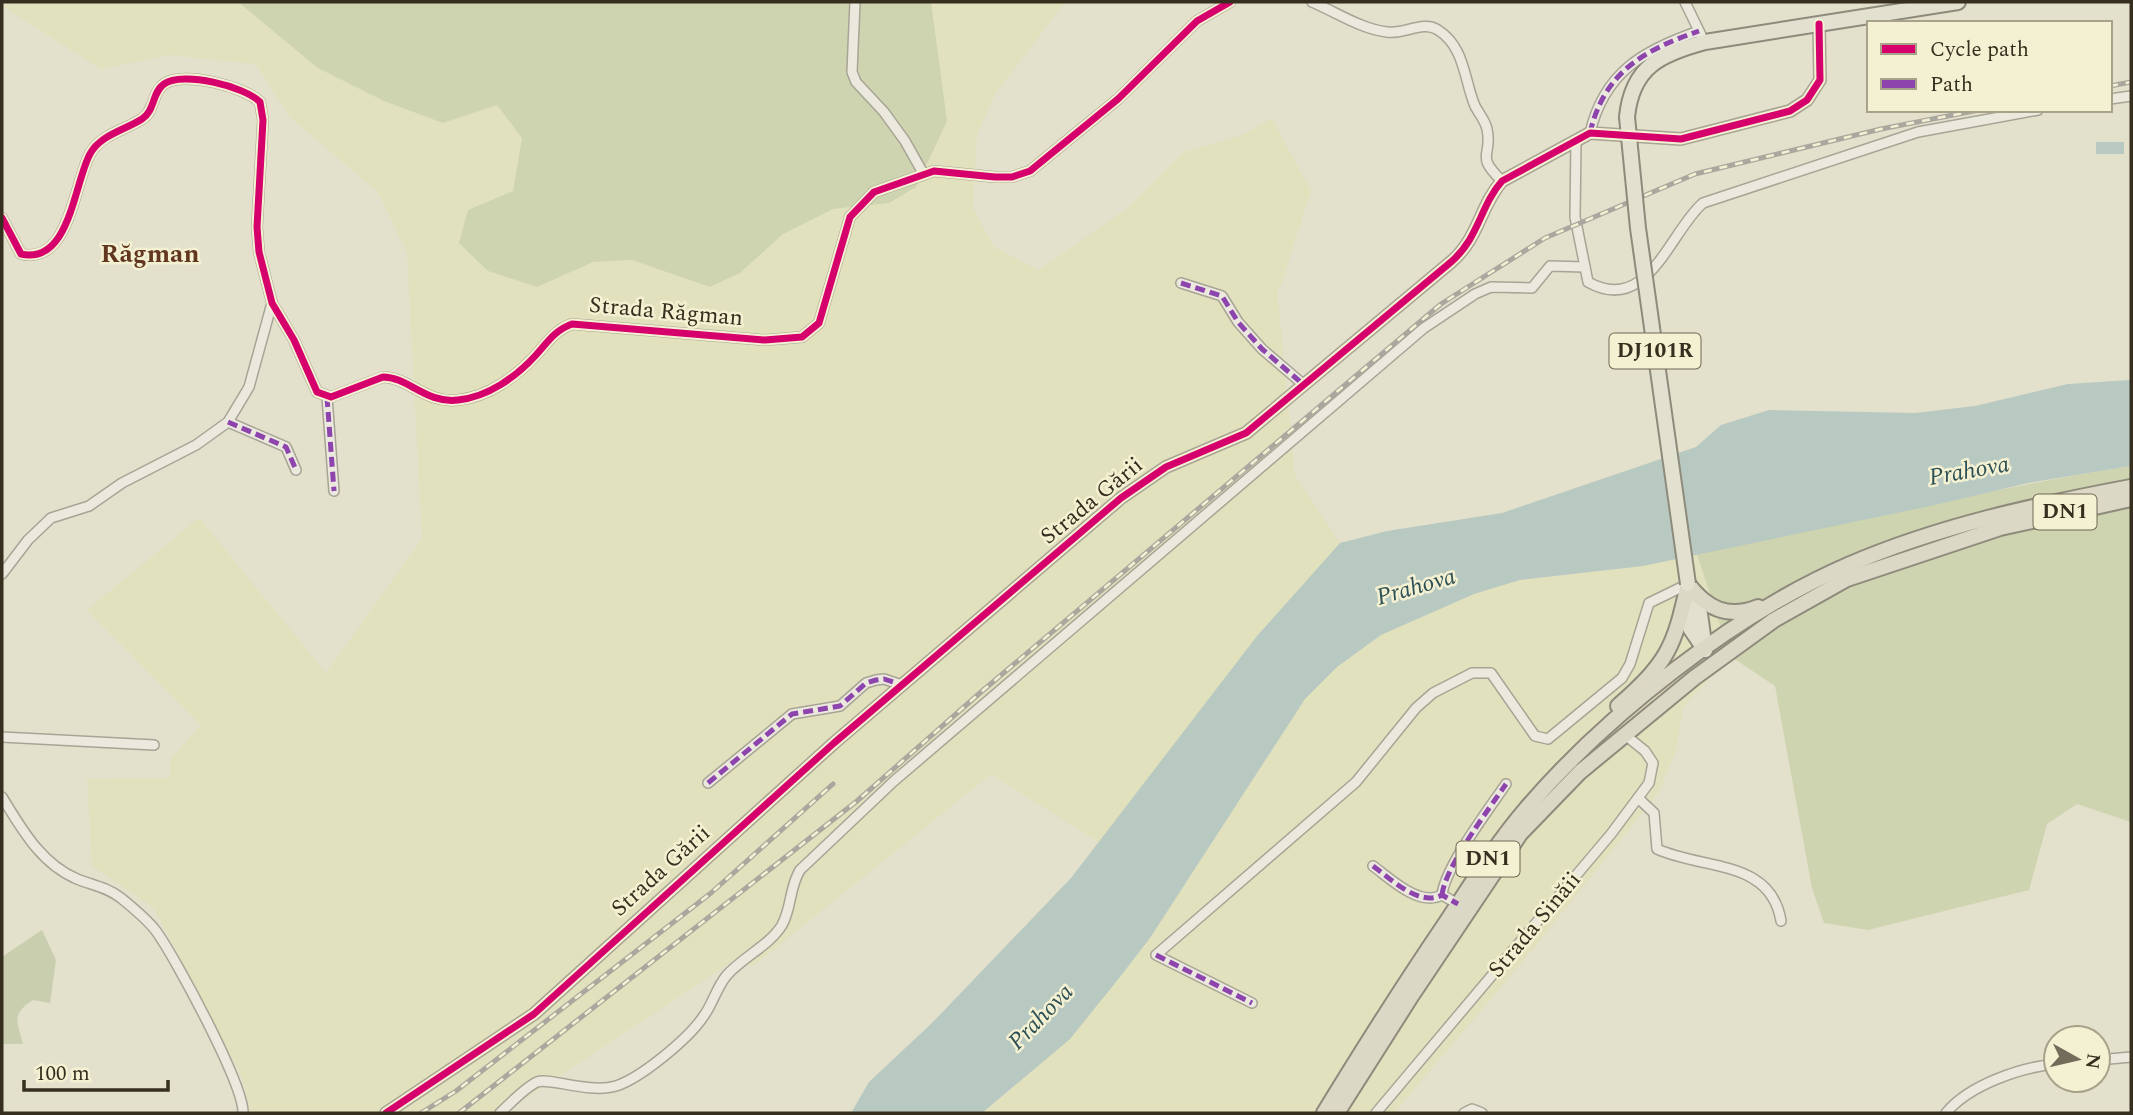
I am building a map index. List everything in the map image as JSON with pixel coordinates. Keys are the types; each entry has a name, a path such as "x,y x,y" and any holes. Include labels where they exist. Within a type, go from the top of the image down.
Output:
{"highway":[{"name":"DN1","path":"1324,1113 1458,904 1511,827 1554,779 1626,710 1704,650 1795,591 1868,557 1957,526 2131,487"},
{"name":"DN1","path":"1337,1113 1432,964 1520,834 1559,791 1624,734 1713,663 1801,604 1847,579 1888,563 2000,528 2131,499"},
{"path":"1688,584 1702,602 1731,614 1752,610 1795,591"},
{"path":"1554,779 1580,742 1660,664 1678,630 1688,584"},
{"path":"1704,650 1713,663"}],"main road":[{"name":"DJ101R","path":"1704,650 1690,628 1688,584 1638,228 1627,117 1631,93 1645,70 1702,36 1819,24 1958,2"}],"street":[{"path":"855,2 852,72 856,82 905,141 923,173"},
{"name":"Strada Răgman","path":"327,397 383,377 391,377 437,399 456,400 477,396 517,372 555,333 572,324 765,340 802,337 819,323 850,217 861,202 874,192 923,173 960,172 1012,177 1030,171 1118,99 1197,21 1230,2"},
{"path":"1312,2 1388,33 1427,26 1444,35 1455,49 1468,76 1475,106 1488,131 1485,158 1487,166 1502,181 1590,133 1681,139 1790,111 1807,100 1819,80 1819,24"},
{"path":"1590,133 1601,98 1627,67 1660,45 1702,36 1685,2"},
{"path":"2,218 21,254 40,253 60,237 91,153 113,134 146,116 162,85 170,81 193,80 236,87 253,95 262,110 257,228 259,253 272,303 295,340 311,383 317,392 327,397 334,492"},
{"path":"2112,99 2131,96"},
{"path":"1576,140 1575,216 1588,282 1598,288 1621,288 1633,285 1649,275 1686,221 1703,203 1918,132 2027,112"},
{"name":"Strada Gării","path":"386,1113 534,1014 635,920 902,685 1121,498 1166,467 1247,433 1461,253 1477,232 1495,189 1502,181"},
{"path":"500,1113 534,1083 542,1081 588,1090 604,1088 632,1078 649,1066 695,1027 728,975 779,929 788,907 792,883 800,870 894,781 1413,337 1475,294 1503,286 1532,288 1550,266 1555,264 1585,267"},
{"path":"1181,283 1222,296 1238,322 1262,349 1304,385"},
{"path":"2,574 28,540 51,518 89,506 134,476 196,445 228,422 249,387 272,303"},
{"path":"228,422 286,447 296,470"},
{"path":"1252,1003 1156,955 1356,782 1416,708 1433,693 1472,673 1491,673 1535,736 1548,739 1622,678 1630,664 1649,603 1688,584"},
{"path":"708,783 792,715 840,706 866,683 876,680 884,678 902,685"},
{"name":"Strada Sinăii","path":"1376,1113 1638,799 1652,777 1653,763 1645,751 1624,734"},
{"path":"2,737 155,745"},
{"path":"1443,895 1446,882 1476,828 1506,784"},
{"path":"2,797 33,845 53,864 75,878 107,889 155,928 221,1052 240,1093 243,1113"},
{"path":"1638,799 1654,813 1657,849 1759,880 1779,908 1781,922"},
{"path":"1373,866 1416,895 1428,898 1443,895 1458,904"},
{"path":"2112,1059 2131,1057"},
{"path":"1946,1113 1955,1104 2015,1070 2042,1066"},
{"path":"1464,1113 1472,1109 1482,1113"}],"green space":[{"path":"2,2 238,2 318,68 443,123 497,105 522,138 513,191 468,210 537,287 593,262 632,260 710,287 740,273 783,234 833,209 889,203 947,121 931,2 1065,2 995,94 977,134 973,208 994,247 1039,270 1128,208 1184,152 1240,136 1272,119 1311,191 1281,285 1277,288 1295,475 1340,543 1257,636 1100,843 991,774 752,967 740,956 504,1113 247,1113 248,1100 241,1075 154,908 92,866 87,779 170,778 170,760 201,725 87,610 199,518 326,673 422,539 407,253 378,192 290,117 256,64 169,55 101,69 2,6"},
{"path":"238,2 931,2 947,121 916,187 889,203 833,209 783,234 740,273 710,287 632,260 593,262 537,287 488,271 459,243 468,210 513,191 522,138 497,105 443,123 384,101 318,68"},
{"path":"2131,466 2131,822 2077,804 2047,824 2029,890 1868,930 1824,923 1812,888 1775,686 1730,656 1697,554 1968,496"},
{"path":"1697,554 1730,656 1683,708 1676,751 1659,792 1520,965 1394,1113 982,1113 1006,1094 1120,977 1150,938 1305,699 1337,667 1381,635 1474,594 1520,580 1643,566"},
{"path":"42,930 56,960 50,1003 33,1000 26,1005 18,1019 23,1044 2,1044 2,957"}],"water":[{"path":"2096,142 2124,142 2124,154 2096,154"},
{"name":"Prahova","path":"2131,380 2131,466 2028,483 1643,566 1520,580 1474,594 1381,635 1337,667 1305,699 1150,938 1070,1039 982,1113 851,1113 869,1082 933,1022 1071,878 1257,636 1340,543 1387,531 1502,513 1696,447 1721,425 1769,410 1915,413 1975,406 2068,384"}],"railway":[{"path":"2112,86 2131,82"},
{"path":"459,1113 857,801 981,692 1441,304 1545,238 1695,174 1881,129 1969,112"},
{"path":"421,1113 456,1091 711,893 833,784"}],"marked path":[{"path":"1590,133 1605,94 1629,66 1661,46 1699,31"},
{"path":"1181,283 1222,296 1238,322 1262,349 1304,385"},
{"path":"327,397 334,491"},
{"path":"228,422 286,447 296,470"},
{"path":"708,783 792,714 840,706 866,683 876,680 884,679 902,685"},
{"path":"1442,895 1459,854 1506,784"},
{"path":"1373,866 1415,895 1433,898 1442,895 1458,904"},
{"path":"1156,955 1252,1003"}],"cycle path":[{"path":"2,218 21,254 37,254 50,247 60,235 68,219 84,167 94,147 106,137 146,116 160,87 173,80 185,79 213,82 241,91 260,102 263,120 257,227 259,252 272,303 294,340 317,392 331,397 383,377 401,381 436,398 458,400 480,395 510,378 556,333 572,324 765,340 802,337 819,323 850,217 874,192 934,171 995,177 1012,177 1030,171 1118,99 1197,21 1230,2"},
{"path":"386,1113 534,1014 834,743 1121,498 1166,467 1246,433 1451,262 1468,243 1502,181 1590,133 1681,139 1790,111 1807,100 1820,80 1819,24"}],"district":[{"name":"Răgman","path":"150,254"}]}
